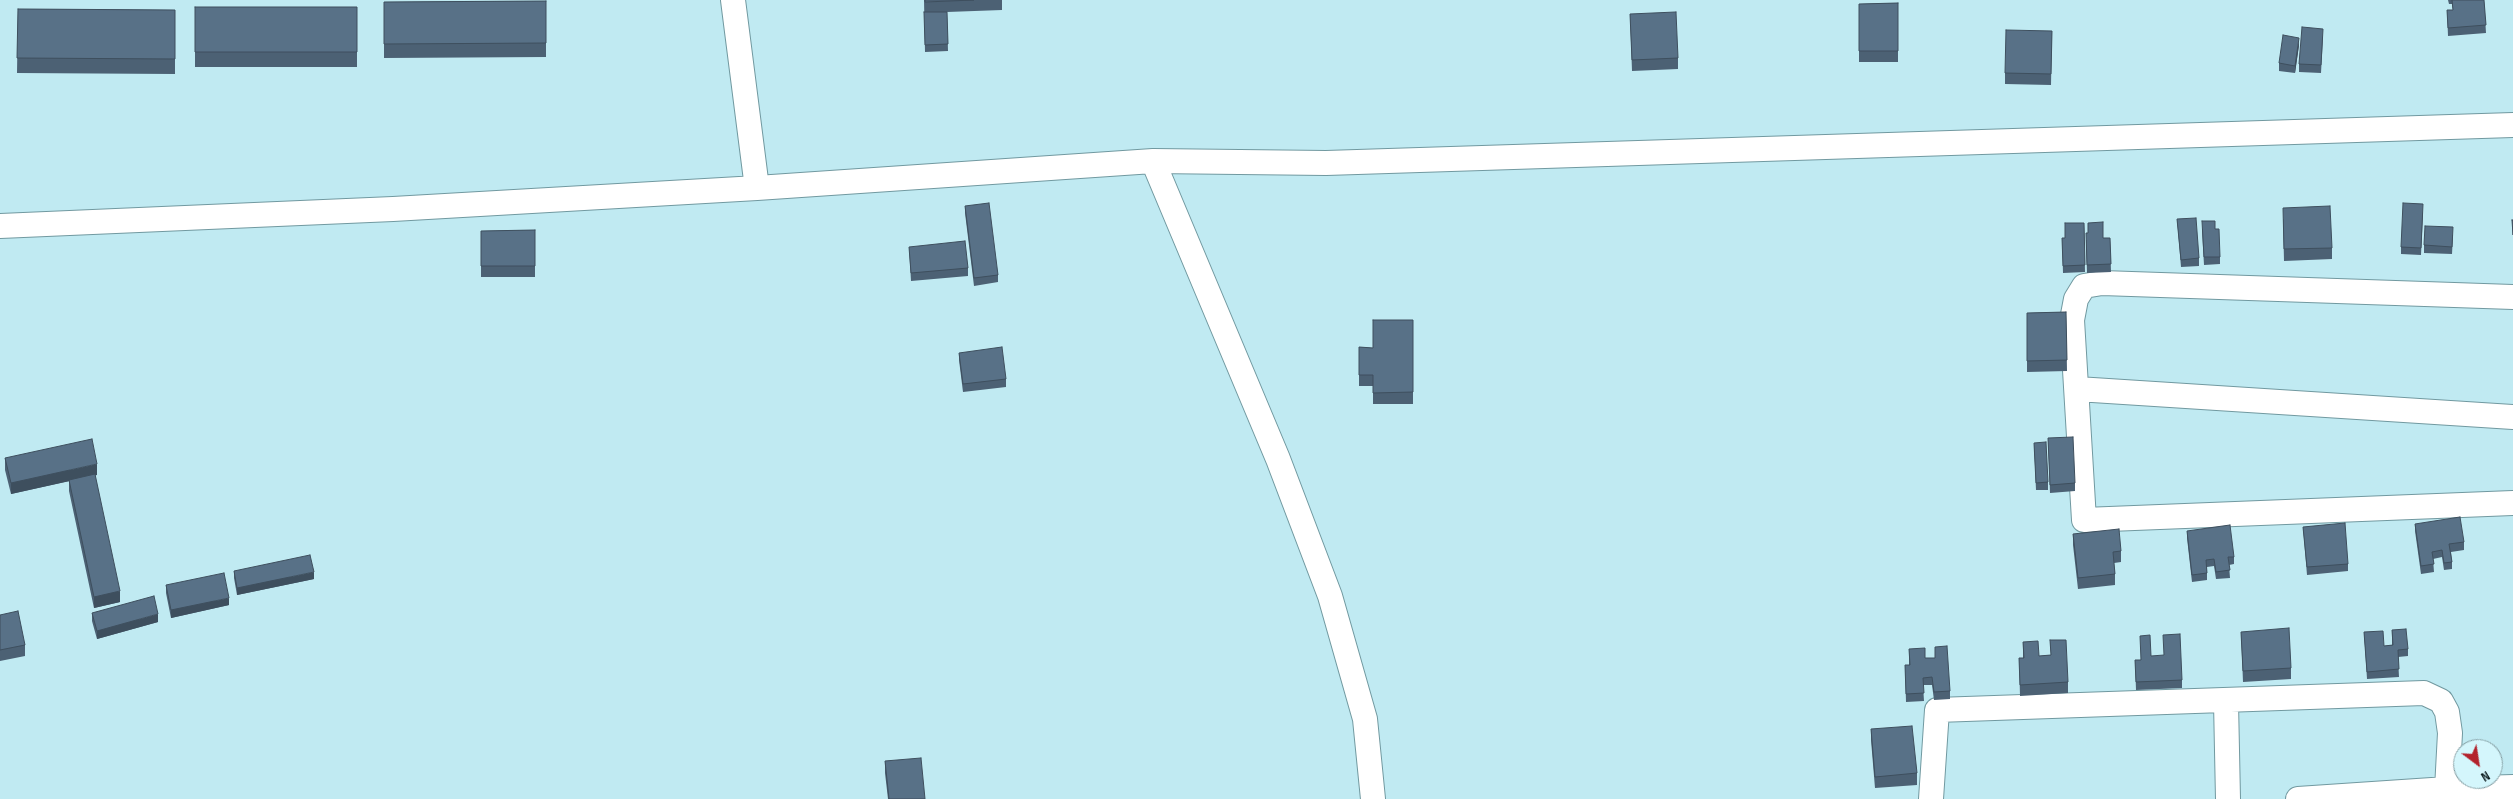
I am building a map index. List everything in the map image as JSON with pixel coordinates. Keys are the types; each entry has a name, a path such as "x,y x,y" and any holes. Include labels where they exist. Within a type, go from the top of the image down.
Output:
{"street":[{"path":"733,0 757,188"},
{"path":"0,226 403,208 757,188 1153,161 1336,163 2513,125"},
{"path":"1153,161 1278,459 1330,596 1365,718 1373,799"},
{"path":"2513,296 2102,283 2084,286 2076,298 2072,320 2084,520 2513,503"},
{"path":"2077,389 2513,417"},
{"path":"1931,799 1937,710 2226,702 2424,693 2441,701 2448,712 2450,733 2447,789"},
{"path":"2226,702 2228,799"},
{"path":"2298,799 2447,789 2513,787"}],"building":[{"path":"925,0 974,0 925,2"},
{"path":"2452,0 2484,0 2486,25 2448,28 2447,10 2453,10"},
{"path":"546,1 546,43 384,44 384,2"},
{"path":"1898,3 1898,51 1859,51 1859,4"},
{"path":"195,7 357,7 357,52 195,52"},
{"path":"18,9 175,10 175,59 17,58"},
{"path":"924,12 947,12 948,44 925,45"},
{"path":"1676,12 1678,58 1632,60 1630,14"},
{"path":"2302,27 2323,29 2321,65 2299,64"},
{"path":"2006,30 2052,31 2051,74 2005,73"},
{"path":"2283,35 2299,38 2295,66 2279,63"},
{"path":"989,203 998,275 974,278 965,206"},
{"path":"2403,203 2423,204 2421,248 2401,247"},
{"path":"2330,206 2332,248 2284,249 2283,208"},
{"path":"2196,218 2199,258 2181,260 2177,219"},
{"path":"2202,221 2215,221 2215,229 2219,229 2220,257 2204,257"},
{"path":"2103,222 2103,238 2110,238 2111,264 2087,265 2086,233 2088,233 2088,223"},
{"path":"2065,223 2084,223 2085,265 2063,266 2062,238 2065,238"},
{"path":"2425,226 2453,227 2452,247 2424,245"},
{"path":"535,230 535,266 481,266 481,231"},
{"path":"965,241 968,268 911,273 909,247"},
{"path":"2066,312 2067,360 2027,361 2027,313"},
{"path":"1373,320 1413,320 1413,392 1373,393 1373,375 1359,375 1359,347 1373,348"},
{"path":"1002,347 1006,379 963,384 959,353"},
{"path":"2073,437 2075,483 2050,485 2048,438"},
{"path":"92,439 97,464 11,483 5,458"},
{"path":"2046,442 2048,482 2036,483 2034,443"},
{"path":"95,474 120,591 94,597 69,480"},
{"path":"2460,517 2464,542 2449,544 2452,562 2444,563 2442,550 2432,552 2434,564 2421,566 2415,524"},
{"path":"2345,523 2348,564 2307,567 2303,527"},
{"path":"2230,525 2234,557 2228,557 2230,570 2216,572 2214,559 2206,560 2207,573 2192,575 2187,531"},
{"path":"2119,529 2121,551 2113,552 2115,574 2078,578 2073,534"},
{"path":"310,555 314,572 237,588 234,571"},
{"path":"224,573 229,598 171,610 166,585"},
{"path":"154,596 158,614 97,631 92,613"},
{"path":"18,611 25,645 0,650 0,615"},
{"path":"2289,628 2291,668 2243,671 2241,632"},
{"path":"2406,629 2408,649 2398,650 2399,669 2367,672 2364,632 2383,631 2384,646 2393,645 2392,630"},
{"path":"2180,634 2182,680 2136,682 2135,660 2141,660 2140,636 2150,635 2151,656 2164,655 2163,635"},
{"path":"2050,640 2066,640 2068,682 2020,685 2019,658 2024,658 2023,642 2038,641 2039,656 2051,655"},
{"path":"1947,646 1950,691 1934,692 1932,677 1923,678 1924,693 1906,694 1905,665 1910,665 1909,649 1925,648 1925,658 1935,658 1935,647"},
{"path":"1912,726 1917,773 1875,777 1871,729"},
{"path":"921,758 925,799 889,799 885,761"}]}
